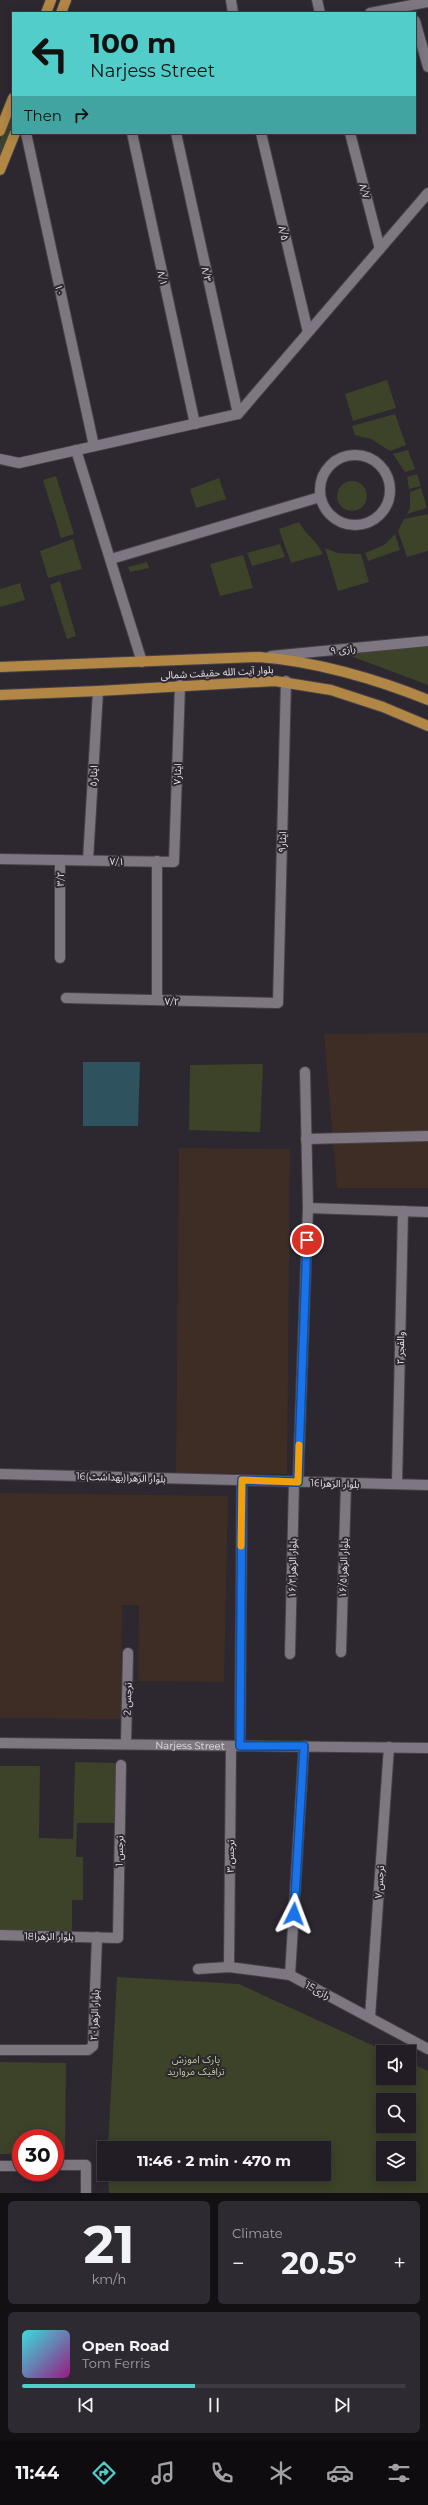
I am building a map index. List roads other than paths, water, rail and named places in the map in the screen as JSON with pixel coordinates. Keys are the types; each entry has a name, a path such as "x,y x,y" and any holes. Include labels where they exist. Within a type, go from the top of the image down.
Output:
{"main road":[{"path":"46,12 51,0"},
{"path":"61,12 66,0"},
{"path":"0,131 12,101"},
{"path":"0,170 14,134"},
{"name":"بلوار آیت الله حقیقت شمالی","path":"0,667 259,657 291,660 398,688 428,700"},
{"name":"بلوار آیت الله حقیقت شمالی","path":"0,694 98,691 180,685 286,681 331,690 383,707 428,726"}],"street":[{"path":"231,0 233,12"},
{"path":"317,0 320,12"},
{"path":"376,12 428,2"},
{"path":"416,25 428,67"},
{"name":"۱۰","path":"26,134 94,446"},
{"name":"۸/۱","path":"132,134 195,424"},
{"name":"۸/۳","path":"176,134 238,414"},
{"name":"۸/۵","path":"261,134 308,332"},
{"name":"۸/۷","path":"350,134 380,249"},
{"path":"0,459 19,463 238,414 428,192"},
{"path":"76,450 112,559 142,662"},
{"path":"347,455 361,455 374,460 384,470 389,482 389,496 384,509 375,519 362,525 348,525 335,520 326,510 320,497 320,484 325,471 334,461 347,455"},
{"path":"112,559 320,497"},
{"name":"رازی ۹","path":"259,657 428,641"},
{"name":"ایثار۹","path":"278,1003 286,681"},
{"name":"ایثار۷","path":"174,862 180,685"},
{"name":"ایثار۵","path":"88,860 98,691"},
{"name":"۳/۲","path":"0,859 60,860 60,958"},
{"name":"۷/۱","path":"60,860 174,862"},
{"path":"157,862 157,1000"},
{"name":"۷/۲","path":"66,998 278,1003"},
{"name":"بلوار الزهرا۱۶/۳","path":"290,1654 308,1208 305,1072"},
{"path":"306,1139 428,1136"},
{"path":"308,1208 428,1212"},
{"name":"والفجر ۲","path":"397,1484 403,1211"},
{"name":"16بلوار الزهرا(بهداشت)","path":"0,1474 242,1480"},
{"name":"16بلوار الزهرا","path":"242,1480 346,1484 428,1485"},
{"name":"نرجس ۳","path":"229,1967 235,1746 241,1616 242,1480"},
{"name":"بلوار الزهرا۱۶/۵","path":"341,1652 346,1484"},
{"name":"2 نرجس","path":"126,1744 128,1653"},
{"name":"Narjess Street","path":"0,1743 428,1748"},
{"path":"290,1976 304,1746"},
{"name":"نرجس ۷","path":"370,2017 389,1747"},
{"name":"1 نرجس","path":"118,1938 121,1765"},
{"name":"18بلوار الزهرا","path":"0,1935 118,1938"},
{"name":"بلوار الزهرا۲۰","path":"0,2050 88,2050 93,2046 97,1937"},
{"name":"15رازی","path":"198,1969 229,1967 290,1976 428,2049"},
{"path":"64,2165 86,2165 86,2193"},
{"path":"0,2166 12,2166"}],"water":[{"path":"83,1062 140,1062 138,1126 83,1126"}],"park label":[{"name":"پارک اموزش ترافیک مروارید","path":"196,2064"}]}
